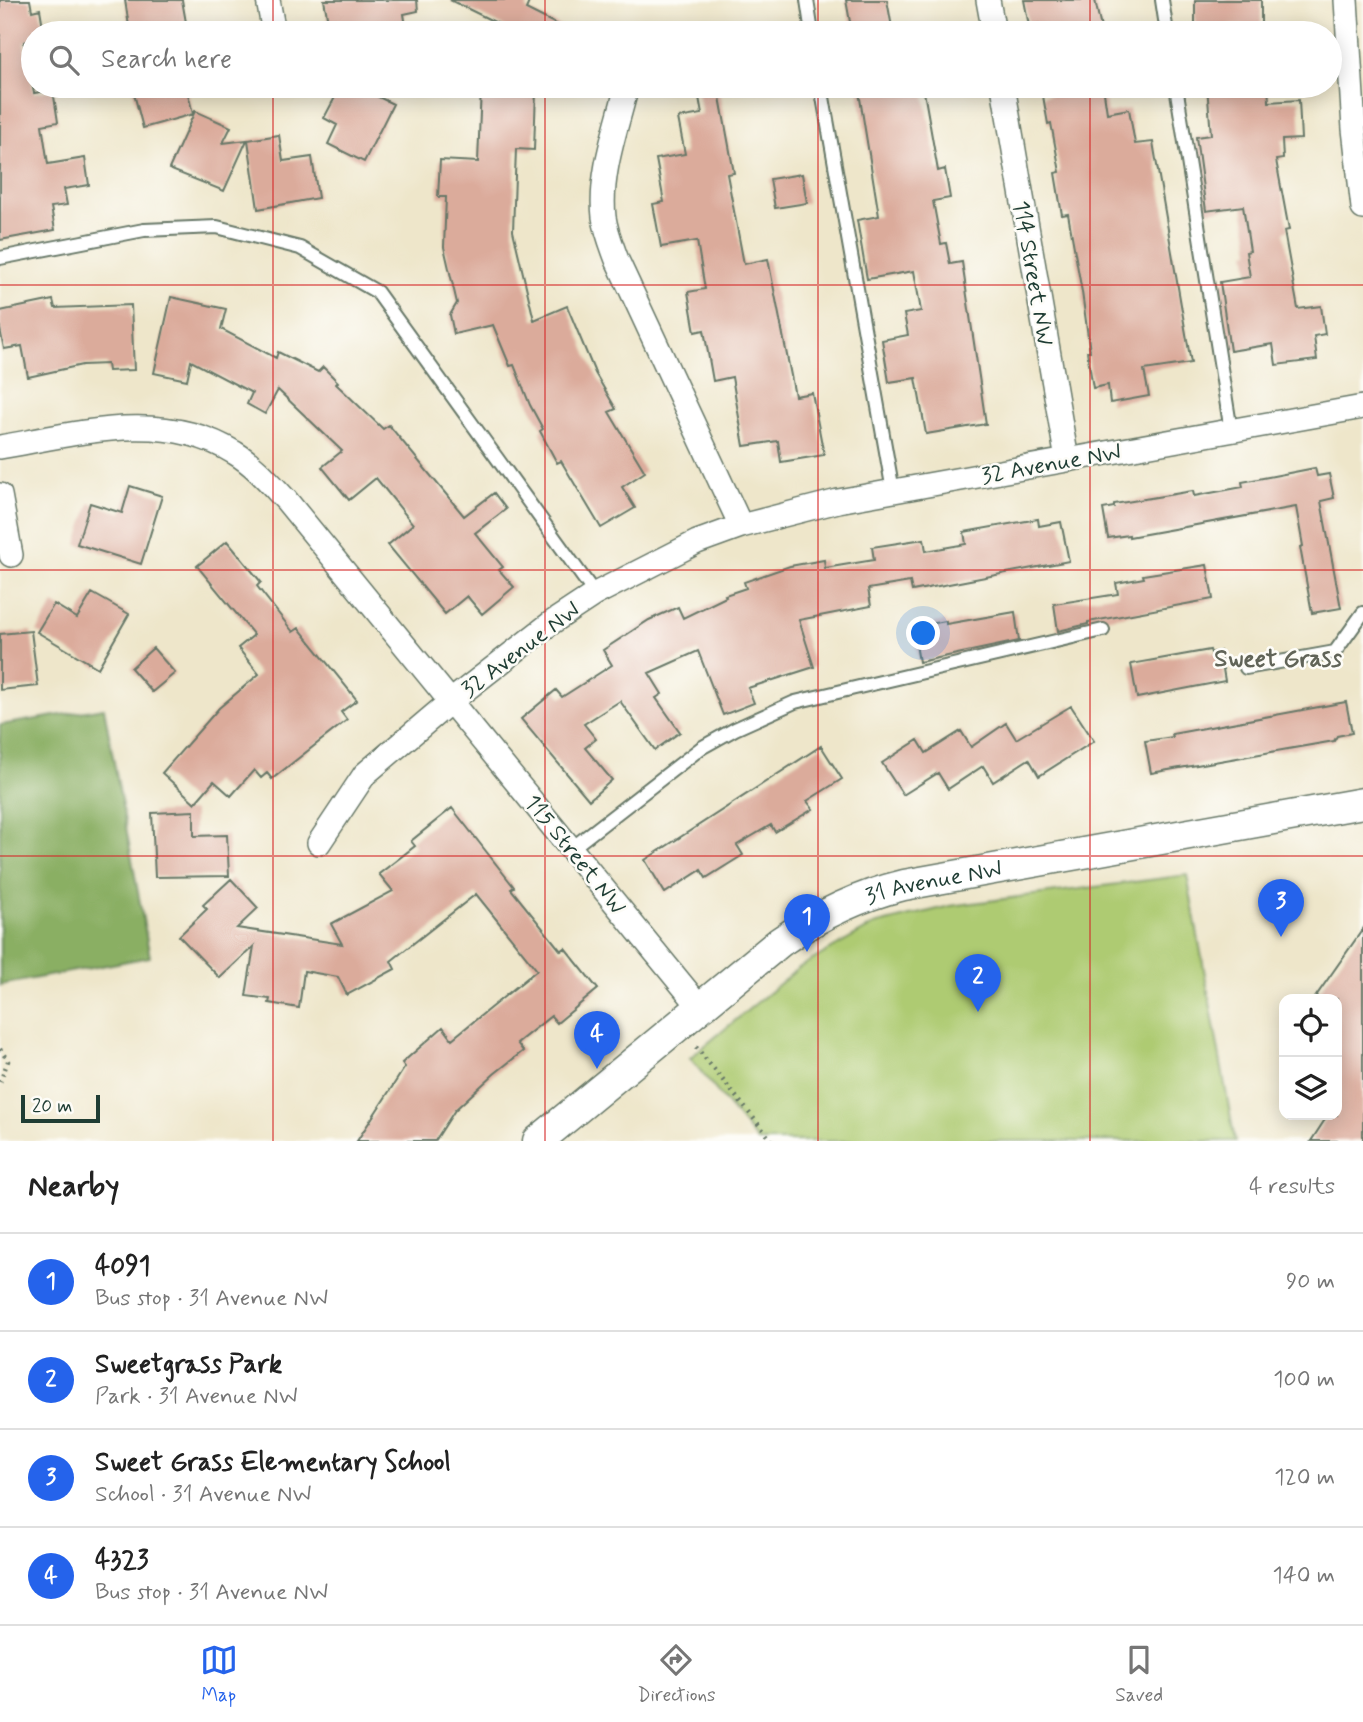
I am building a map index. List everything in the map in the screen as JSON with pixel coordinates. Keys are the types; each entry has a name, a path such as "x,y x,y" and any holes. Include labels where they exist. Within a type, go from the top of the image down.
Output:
{"street":[{"path":"268,0 272,21"},
{"path":"988,0 991,21"},
{"path":"1346,0 1353,116 1363,208"},
{"path":"624,98 607,170 604,217 617,260 741,526"},
{"name":"114 Street NW","path":"1005,98 1067,460"},
{"name":"32 Avenue NW","path":"451,701 551,623 594,594 662,558 741,526 824,504 1363,407"},
{"name":"115 Street NW","path":"0,447 110,429 164,429 190,434 223,446 250,463 286,500 700,1007"},
{"path":"0,495 11,555"},
{"path":"320,843 366,774 451,701"},
{"name":"31 Avenue NW","path":"538,1141 803,926 842,905 904,885 1363,803"}],"lane":[{"path":"807,0 810,21"},
{"path":"1163,0 1166,21"},
{"path":"823,98 893,491"},
{"path":"1177,98 1231,431"},
{"path":"0,258 144,230 217,227 300,248 377,292 594,594"},
{"path":"1246,668 1335,652 1363,613"},
{"path":"572,848 701,748 735,729 795,702 1103,630"}],"path":[{"path":"693,1043 772,1141"},
{"path":"0,1049 8,1060 0,1082"}],"green space":[{"path":"104,708 150,957 0,985 0,725"},
{"path":"1187,875 1235,1141 757,1141 690,1058 800,967 874,925 950,906"}],"building":[{"path":"0,0 30,0 32,11 40,9 42,21 21,21 21,98 54,98 58,122 42,125 48,164 85,158 89,185 64,189 67,205 51,207 55,230 0,240"},
{"path":"125,0 182,0 186,21 128,21"},
{"path":"324,0 417,0 418,11 404,14 405,21 328,21"},
{"path":"450,0 530,0 526,9 550,21 493,21"},
{"path":"846,0 887,0 891,21 850,21"},
{"path":"1024,0 1095,0 1099,21 1028,21"},
{"path":"1195,0 1261,0 1261,21 1195,21"},
{"path":"135,98 189,98 193,114 143,128"},
{"path":"335,98 381,98 393,104 364,162 328,144 337,125 324,118"},
{"path":"481,98 536,98 534,150 516,149 513,231 534,320 567,306 595,373 616,409 609,412 645,472 622,487 635,508 601,528 561,461 557,463 540,431 543,429 514,365 510,366 493,325 454,334 450,315 457,303 444,247 446,197 438,197 440,160 478,162"},
{"path":"699,98 720,98 734,173 727,174 744,264 768,259 795,396 812,393 824,455 781,462 778,441 744,446 732,377 713,381 704,330 695,332 688,292 705,289 697,241 661,247 653,204 664,202 656,159 685,154 678,118 702,114"},
{"path":"860,98 925,98 938,171 945,169 950,198 933,201 941,244 946,243 950,264 962,262 986,424 926,434 916,378 889,382 882,340 908,335 904,314 921,311 914,271 867,279 857,220 879,216"},
{"path":"1043,98 1105,98 1107,113 1129,109 1135,144 1153,142 1191,363 1144,370 1149,396 1110,403 1108,385 1093,388 1082,292 1068,214 1062,215 1055,173 1060,172 1051,123 1048,124"},
{"path":"1208,98 1269,98 1269,102 1299,100 1301,139 1282,140 1283,159 1276,160 1289,230 1284,231 1298,309 1321,306 1325,334 1314,336 1317,360 1276,365 1273,344 1230,351 1220,282 1250,277 1246,252 1250,251 1243,206 1206,211 1196,137 1211,135"},
{"path":"195,111 231,127 223,143 247,140 224,191 169,169"},
{"path":"279,135 283,161 312,157 318,198 258,209 248,140"},
{"path":"802,174 807,203 775,208 770,179"},
{"path":"171,297 226,309 221,329 276,358 278,352 318,372 323,367 338,382 336,384 383,429 389,425 464,516 494,493 506,509 475,533 503,567 499,570 514,587 482,614 467,596 445,614 388,545 413,524 376,478 349,500 322,467 342,451 278,390 265,414 247,404 252,393 191,361 187,380 154,373"},
{"path":"53,300 55,308 131,305 134,370 108,371 107,364 82,365 28,377 22,346 4,349 0,311"},
{"path":"1315,468 1317,476 1329,474 1334,498 1321,501 1341,608 1312,613 1296,507 1129,537 1108,538 1103,509 1114,507 1114,504 1193,491 1194,496 1243,487 1242,482"},
{"path":"130,486 162,496 141,564 77,544 90,503 122,513"},
{"path":"1038,519 1039,526 1061,522 1069,561 912,591 910,582 868,589 871,606 799,620 814,667 748,688 754,703 723,715 698,651 649,673 662,694 656,698 680,732 655,750 620,701 584,724 596,739 585,748 612,780 589,800 521,719 556,690 562,697 612,665 603,650 649,620 678,607 683,618 726,597 725,595 746,588 744,582 790,566 824,560 825,568 874,560 872,547 924,539 926,551 966,544 964,532"},
{"path":"227,541 261,582 257,586 293,632 299,628 357,700 341,712 347,720 272,779 267,773 261,778 254,770 231,796 214,781 195,803 162,773 219,708 259,674 238,648 254,635 197,566"},
{"path":"1207,565 1213,599 1088,622 1058,631 1054,604 1118,594 1116,583 1144,578 1143,575"},
{"path":"92,593 129,614 98,668 37,632 54,604 77,618"},
{"path":"1015,612 1019,641 919,662 914,632 919,631 918,626"},
{"path":"31,631 38,686 0,690 0,634"},
{"path":"153,648 175,673 152,692 131,668"},
{"path":"1210,650 1211,653 1220,651 1225,681 1137,698 1131,664"},
{"path":"1346,702 1352,733 1337,736 1334,741 1151,773 1145,741"},
{"path":"1071,706 1094,741 1039,776 1029,759 993,782 983,766 948,789 938,773 903,795 882,763 918,740 926,753 961,731 971,747 1006,723 1016,739"},
{"path":"821,746 842,779 807,801 813,809 775,832 771,825 737,845 743,855 706,878 701,870 665,893 645,860"},
{"path":"452,808 514,887 511,889 561,951 565,948 598,989 557,1023 551,1016 517,1043 523,1051 455,1110 435,1141 357,1141 405,1067 402,1063 443,1027 452,1039 537,970 476,894 391,961 395,969 347,995 338,977 304,971 299,1008 269,1003 270,999 246,996 254,946 220,978 179,936 207,909 203,905 231,879 258,908 237,928 342,944 331,924 393,891 379,874 415,846 411,841"},
{"path":"194,811 194,836 227,835 229,876 155,877 152,813"},
{"path":"1363,929 1363,1141 1311,1141 1325,1120 1342,1120 1342,994 1318,994"}],"place":[{"name":"Sweet Grass Elementary School","path":"1281,937"},
{"name":"4091","path":"807,952"},
{"name":"Sweetgrass Park","path":"978,1012"},
{"name":"4323","path":"597,1069"}],"district":[{"name":"Sweet Grass","path":"1278,658"}]}
